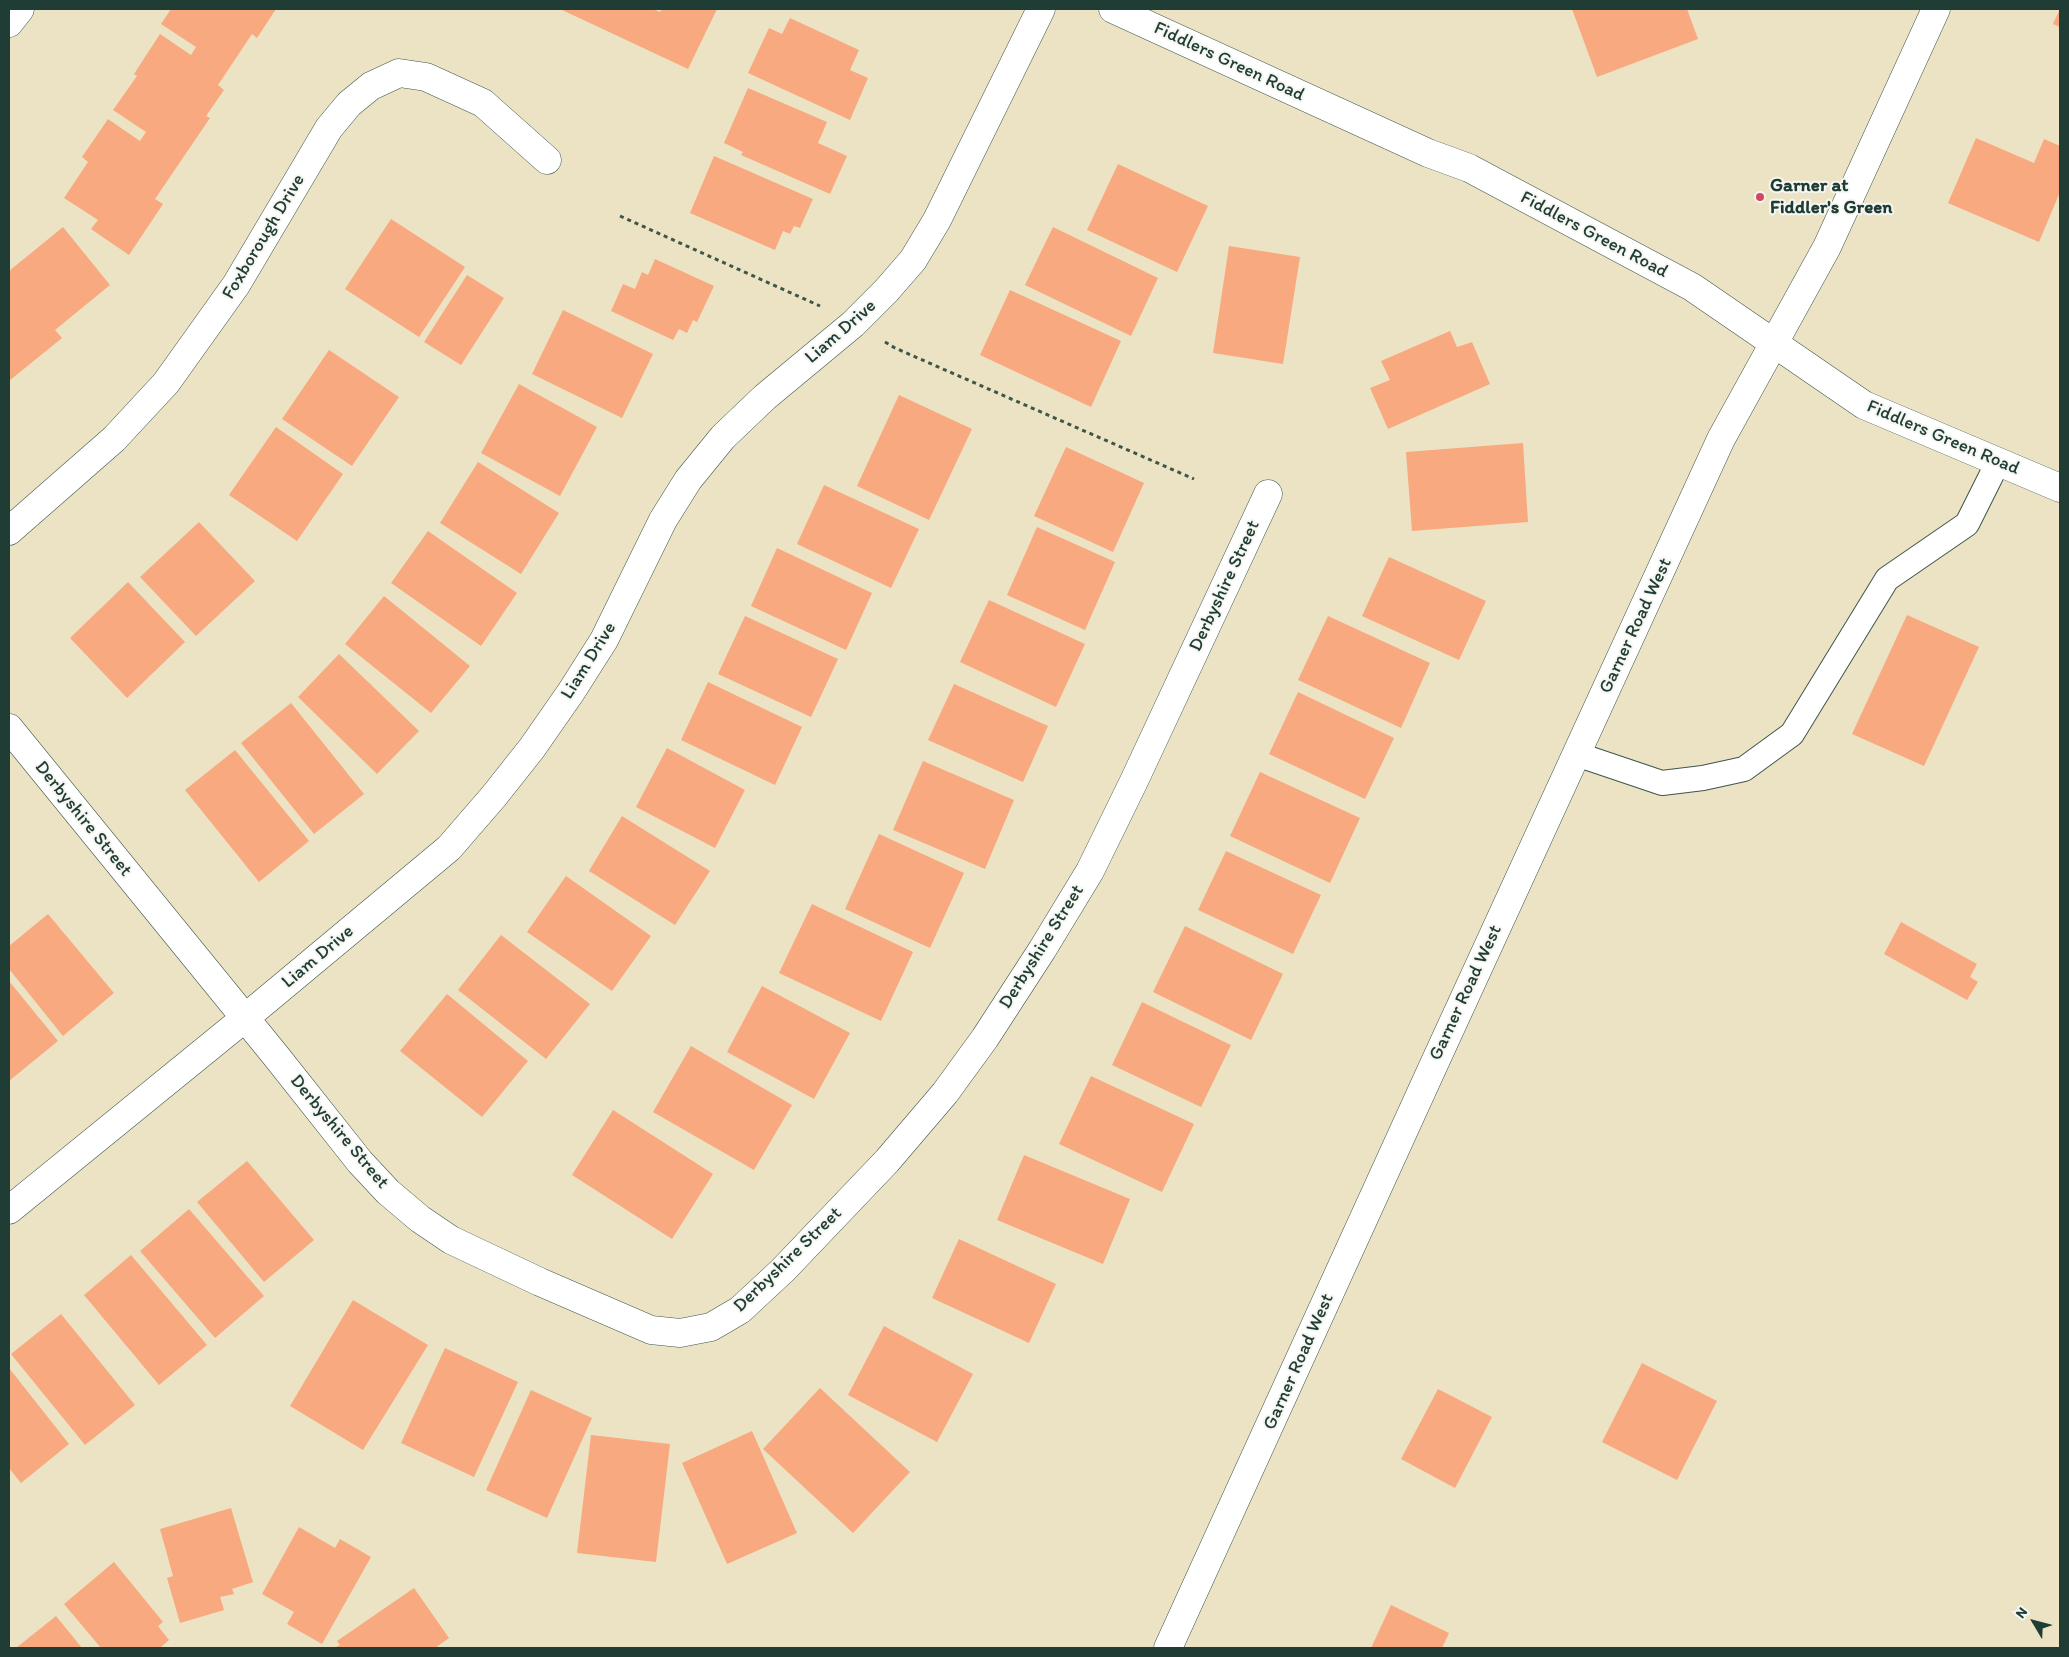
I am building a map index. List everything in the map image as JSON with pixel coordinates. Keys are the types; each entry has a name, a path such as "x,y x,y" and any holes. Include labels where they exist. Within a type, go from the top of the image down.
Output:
{"main road":[{"path":"9,23 20,9"},
{"name":"Liam Drive","path":"9,1210 245,1018 449,848 526,755 571,692 604,640 663,520 688,480 723,436 765,397 853,324 886,291 913,260 937,220 1042,9"},
{"name":"Fiddlers Green Road","path":"1113,9 1428,153 1469,168 1692,287 1864,405 2060,488"},
{"name":"Garner Road West","path":"1168,1648 1721,439 1827,247 1936,9"},
{"name":"Foxborough Drive","path":"9,531 114,439 166,383 236,285 330,128 349,104 371,86 399,73 426,77 483,103 547,160"},
{"name":"Derbyshire Street","path":"9,728 360,1162 388,1192 450,1240 540,1282 651,1330 680,1334 711,1327 740,1310 783,1270 887,1161 944,1093 985,1038 1090,871 1268,494"}],"lane":[{"path":"1576,754 1662,783 1704,778 1744,769 1792,734 1888,578 1967,524 1998,462"}],"path":[{"path":"620,216 824,308"},
{"path":"881,338 895,348 1194,479"}],"building":[{"path":"171,9 276,9 257,38 252,34 218,85 224,90 206,116 210,118 155,199 163,204 129,255 91,229 98,220 64,198 88,162 82,157 108,119 140,141 146,132 113,110 137,76 134,74 160,34 191,55 196,47 161,24"},
{"path":"560,9 653,9 660,12 662,9 717,9 688,69"},
{"path":"1572,9 1687,9 1698,39 1597,77"},
{"path":"2060,9 2060,27 2053,24"},
{"path":"790,18 859,50 850,70 868,78 850,120 748,73 769,28 782,34"},
{"path":"748,88 827,122 818,143 847,156 830,194 741,155 743,152 724,143"},
{"path":"1976,138 2034,163 2044,139 2060,146 2060,192 2039,242 1948,203"},
{"path":"714,156 813,199 800,228 794,226 790,234 783,231 775,250 690,213"},
{"path":"1118,164 1208,206 1177,272 1087,230"},
{"path":"391,219 465,267 419,337 345,289"},
{"path":"63,227 110,285 55,330 62,338 9,381 9,271"},
{"path":"1053,227 1158,278 1131,336 1025,285"},
{"path":"1229,246 1300,257 1283,364 1213,353"},
{"path":"655,259 714,286 697,322 693,320 687,333 679,329 673,340 611,311 623,284 635,289 642,272 648,275"},
{"path":"467,275 504,298 461,365 424,342"},
{"path":"1010,290 1121,341 1091,407 980,355"},
{"path":"563,310 653,354 622,418 532,374"},
{"path":"1450,331 1457,347 1472,342 1490,384 1388,429 1370,388 1390,380 1381,361"},
{"path":"329,350 399,397 352,466 282,419"},
{"path":"519,384 597,427 560,496 481,453"},
{"path":"899,395 972,429 929,520 857,486"},
{"path":"276,427 343,474 297,541 229,495"},
{"path":"1523,443 1528,522 1412,531 1406,452"},
{"path":"1066,447 1144,483 1113,552 1034,516"},
{"path":"478,462 559,513 521,574 440,523"},
{"path":"824,485 919,529 891,588 797,544"},
{"path":"199,522 255,581 196,636 140,577"},
{"path":"1037,527 1115,562 1085,630 1007,595"},
{"path":"428,531 517,593 481,646 391,583"},
{"path":"777,548 872,593 846,650 751,606"},
{"path":"1389,557 1486,601 1459,660 1362,616"},
{"path":"128,582 185,642 127,698 70,638"},
{"path":"384,596 470,666 431,713 345,644"},
{"path":"989,600 1085,644 1056,707 960,662"},
{"path":"1907,615 1979,647 1924,766 1852,734"},
{"path":"745,616 838,659 811,717 718,674"},
{"path":"1328,616 1430,663 1401,728 1298,680"},
{"path":"339,654 419,731 377,774 298,697"},
{"path":"708,682 802,727 775,785 681,740"},
{"path":"954,684 1048,726 1023,782 928,740"},
{"path":"1298,692 1394,738 1365,799 1269,754"},
{"path":"291,703 364,794 314,834 241,743"},
{"path":"667,748 745,790 715,848 636,807"},
{"path":"235,750 309,841 259,882 185,790"},
{"path":"923,761 1014,800 985,869 893,830"},
{"path":"1260,772 1360,818 1330,883 1230,836"},
{"path":"622,816 710,871 675,925 589,871"},
{"path":"879,834 964,873 930,948 845,909"},
{"path":"1226,851 1321,895 1293,954 1198,910"},
{"path":"566,876 651,936 612,991 527,932"},
{"path":"812,904 913,952 881,1021 779,973"},
{"path":"48,914 114,993 63,1036 9,969 9,946"},
{"path":"1901,922 1977,964 1970,977 1978,982 1967,1000 1884,954"},
{"path":"1185,926 1283,974 1251,1040 1153,992"},
{"path":"501,935 590,1004 546,1059 458,990"},
{"path":"9,981 58,1041 9,1081"},
{"path":"762,986 850,1033 814,1099 727,1052"},
{"path":"447,994 528,1061 482,1117 400,1051"},
{"path":"1142,1002 1231,1045 1201,1107 1112,1065"},
{"path":"691,1046 792,1105 754,1170 653,1112"},
{"path":"1091,1076 1194,1124 1162,1192 1059,1144"},
{"path":"613,1110 713,1174 672,1239 572,1175"},
{"path":"1024,1155 1130,1199 1103,1264 997,1220"},
{"path":"247,1161 314,1240 264,1282 197,1202"},
{"path":"189,1209 264,1296 215,1338 140,1251"},
{"path":"959,1239 1056,1284 1029,1343 932,1298"},
{"path":"131,1255 207,1345 159,1385 84,1295"},
{"path":"353,1300 428,1345 363,1450 290,1406"},
{"path":"61,1314 135,1405 85,1445 11,1354"},
{"path":"884,1326 973,1374 937,1442 848,1395"},
{"path":"445,1348 518,1382 474,1477 401,1443"},
{"path":"1642,1363 1717,1401 1677,1480 1602,1442"},
{"path":"9,1368 69,1444 21,1483 9,1468"},
{"path":"820,1388 910,1472 853,1533 763,1449"},
{"path":"1438,1389 1492,1417 1455,1488 1401,1459"},
{"path":"531,1390 592,1418 547,1518 486,1490"},
{"path":"752,1431 797,1533 727,1564 682,1463"},
{"path":"591,1435 670,1444 656,1562 577,1553"},
{"path":"231,1508 253,1582 232,1589 234,1594 220,1597 224,1610 180,1623 167,1578 173,1576 160,1529"},
{"path":"299,1527 335,1548 340,1539 371,1557 322,1644 287,1624 294,1612 262,1594"},
{"path":"114,1562 163,1622 158,1626 169,1640 160,1648 101,1648 64,1604"},
{"path":"414,1588 449,1638 435,1648 334,1648 340,1645 337,1641"},
{"path":"1391,1605 1449,1633 1442,1648 1371,1648"},
{"path":"56,1616 82,1648 16,1648"}],"place":[{"name":"Garner at Fiddler's Green","path":"1760,197"}]}
